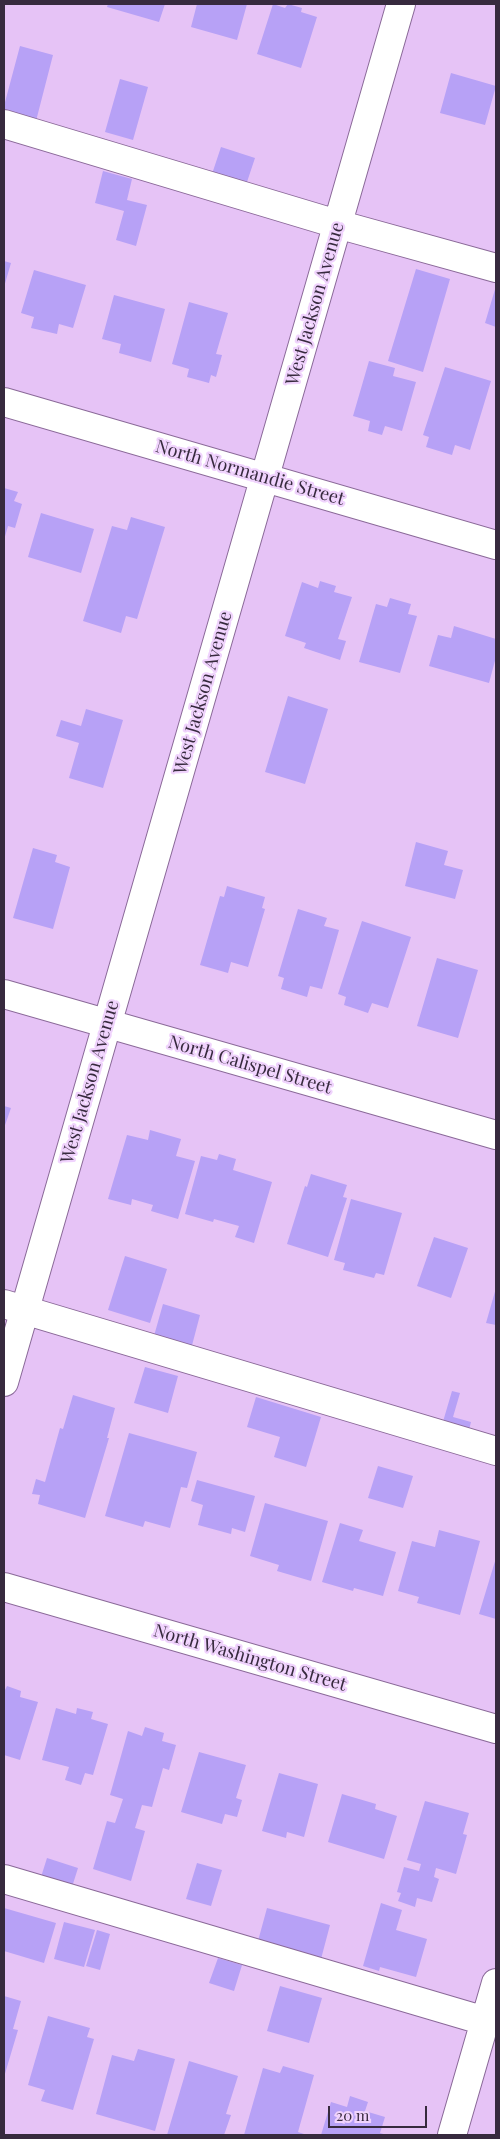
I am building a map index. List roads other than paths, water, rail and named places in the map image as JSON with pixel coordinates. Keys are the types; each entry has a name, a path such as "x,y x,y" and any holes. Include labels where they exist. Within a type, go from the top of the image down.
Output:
{"street":[{"name":"West Jackson Avenue","path":"4,1382 14,1307 108,1024 401,4"},
{"path":"4,124 337,224 496,268"},
{"name":"North Normandie Street","path":"4,402 496,545"},
{"name":"North Calispel Street","path":"4,994 496,1136"},
{"path":"14,1307 496,1451"},
{"name":"North Washington Street","path":"4,1588 496,1729"},
{"path":"4,1879 485,2021"},
{"path":"452,2135 496,1982"}]}
